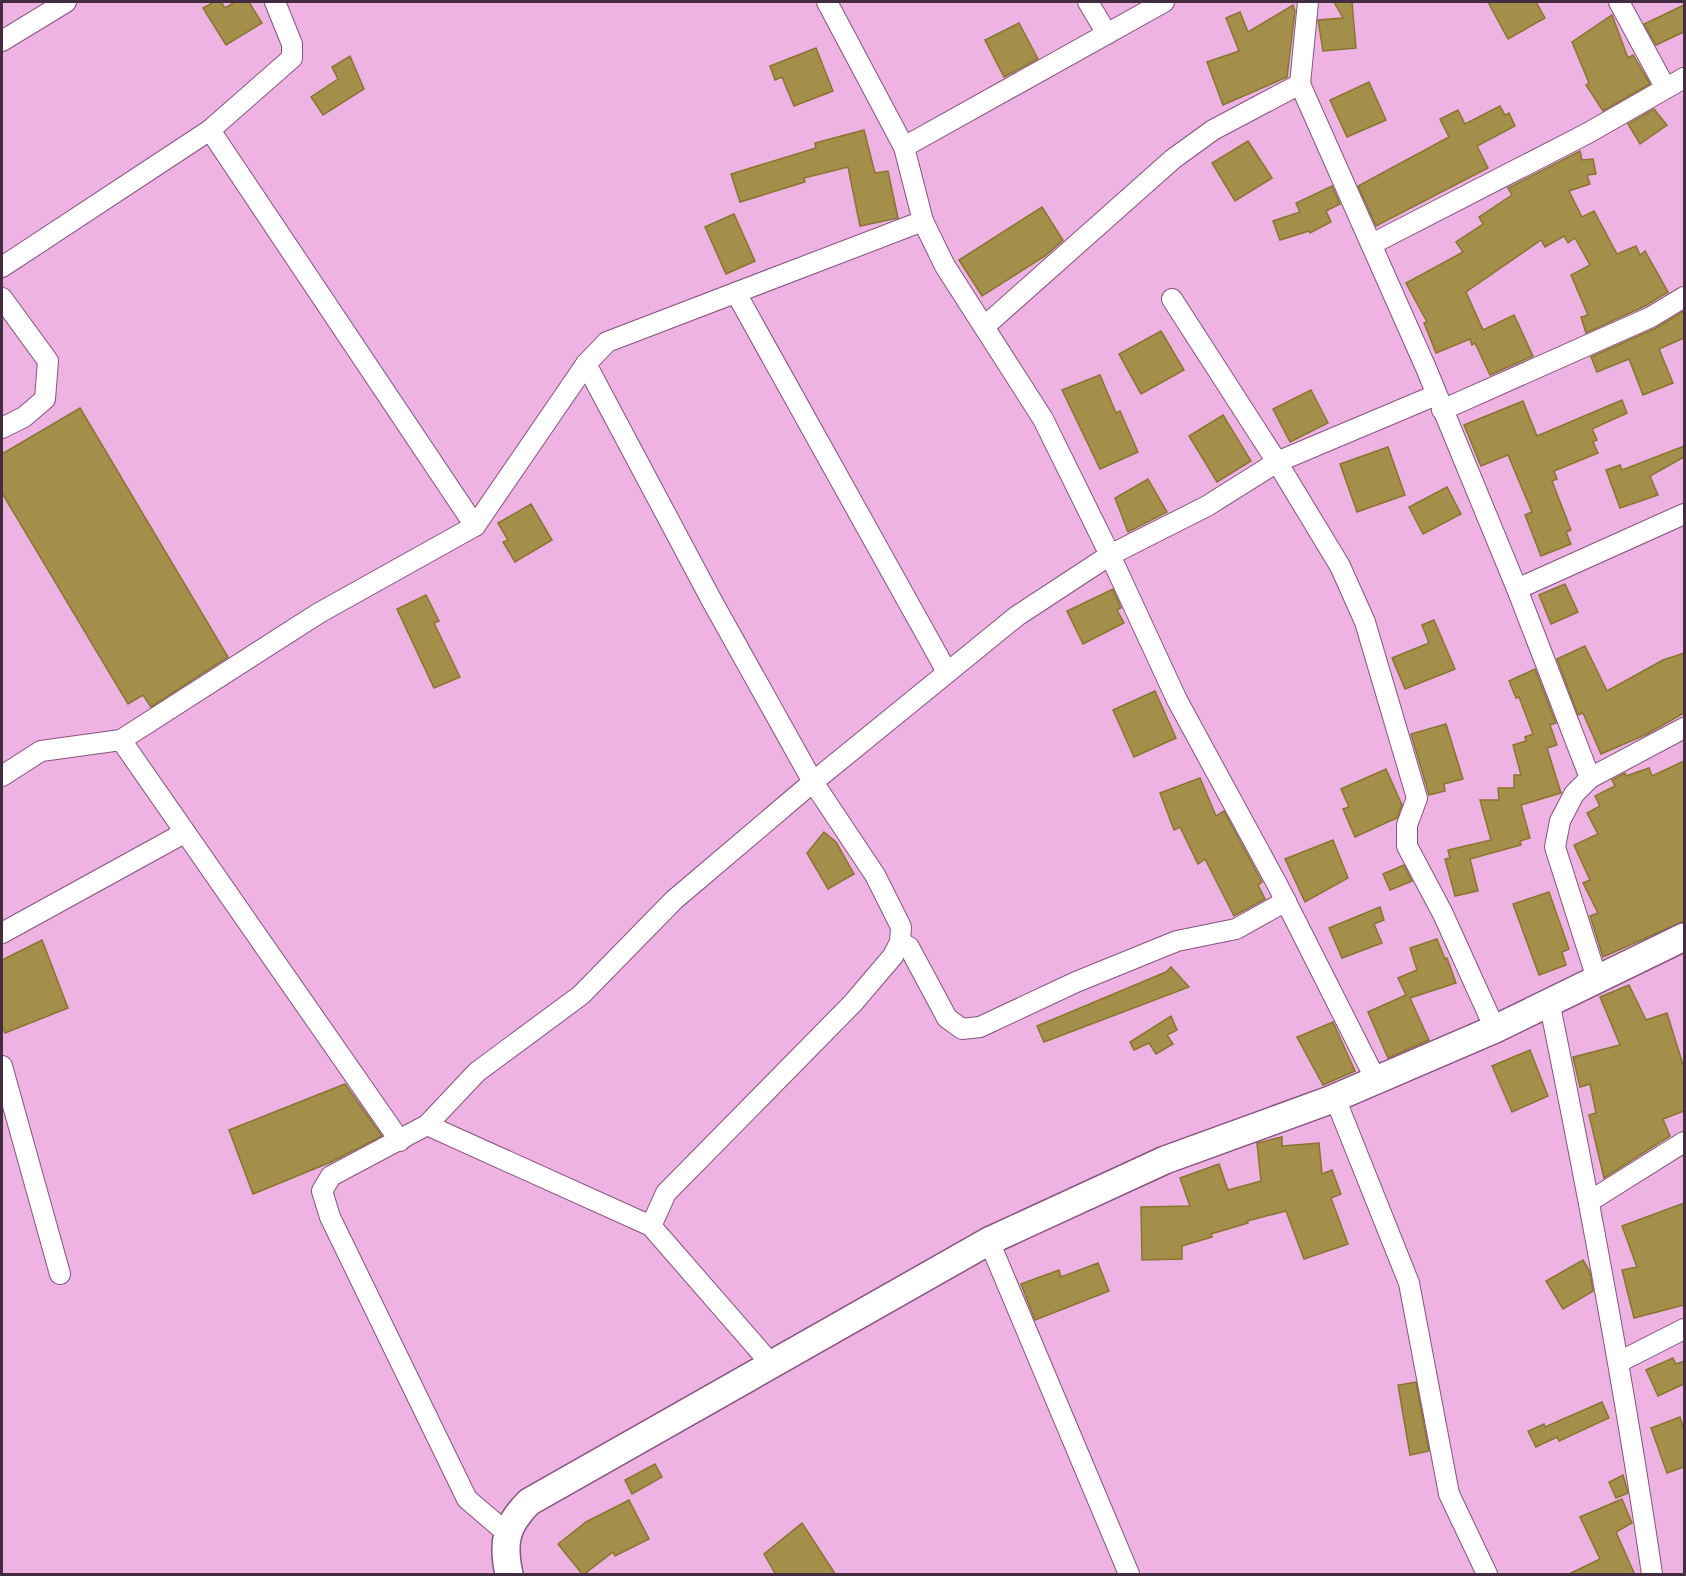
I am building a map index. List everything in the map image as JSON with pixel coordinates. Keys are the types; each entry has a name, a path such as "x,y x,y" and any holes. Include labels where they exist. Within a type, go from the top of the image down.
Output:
{"street":[{"path":"2,41 66,2"},
{"path":"2,267 210,130 292,58 292,44 275,2"},
{"path":"827,2 904,147 923,221 945,266 1043,419 1110,555 1177,700 1286,902 1376,1080"},
{"path":"1088,2 1107,34"},
{"path":"904,147 1164,2"},
{"path":"1308,2 1300,84 1372,244 1517,589 1590,778"},
{"path":"1619,2 1665,87"},
{"path":"1372,244 1588,133 1684,78"},
{"path":"985,326 1173,159 1213,130 1300,84"},
{"path":"210,130 475,526"},
{"path":"2,776 41,751 121,740 319,613 475,526 586,363 607,342 923,221"},
{"path":"735,293 947,672"},
{"path":"508,1534 467,1499 330,1217 322,1191 331,1176 427,1125 477,1072 581,995 674,900 813,782 1017,616 1110,555 1207,506 1277,462 1439,403 1651,317 1684,297"},
{"path":"2,298 48,361 45,399 24,417 2,428"},
{"path":"1172,299 1277,462 1340,566 1365,622 1418,798 1407,825 1407,846 1443,914 1495,1029"},
{"path":"586,363 813,782 875,874 901,927 900,942 893,956 854,1003 666,1193 651,1226"},
{"path":"1517,589 1684,514"},
{"path":"1597,979 1555,847 1565,812 1574,794 1590,778 1684,728"},
{"path":"121,740 400,1141"},
{"path":"2,933 184,833"},
{"path":"900,942 909,947 947,1018 962,1029 980,1027 1076,982 1177,941 1236,929 1286,902"},
{"path":"509,1575 503,1548 514,1517 530,1502 989,1240 1164,1160 1335,1098 1495,1029 1684,937"},
{"path":"1549,1001 1590,1201 1619,1362 1652,1575"},
{"path":"2,1066 60,1274"},
{"path":"1335,1098 1409,1282 1449,1494 1486,1575"},
{"path":"427,1125 651,1226 772,1365"},
{"path":"1590,1201 1684,1142"},
{"path":"989,1240 1129,1575"},
{"path":"1619,1362 1684,1329"}],"building":[{"path":"214,2 221,2 225,8 235,2 249,2 262,23 226,45 203,8"},
{"path":"1334,2 1352,2 1356,48 1323,51 1318,20 1343,18"},
{"path":"1488,2 1536,2 1545,18 1508,39"},
{"path":"1293,5 1295,11 1287,77 1223,105 1207,62 1239,51 1226,18 1240,12 1248,32"},
{"path":"1684,5 1684,32 1656,45 1644,24"},
{"path":"1612,15 1628,58 1633,55 1650,84 1603,111 1586,85 1589,83 1572,42"},
{"path":"1019,23 1038,59 1004,77 985,40"},
{"path":"816,48 833,91 794,106 782,77 775,80 770,66"},
{"path":"350,56 364,89 323,115 311,97 338,79 332,67"},
{"path":"1369,82 1386,120 1347,137 1330,100"},
{"path":"1500,106 1505,115 1509,113 1515,126 1477,146 1488,168 1376,226 1358,186 1449,137 1440,119 1458,110 1465,124"},
{"path":"1654,109 1667,125 1640,144 1628,124"},
{"path":"864,130 875,173 888,171 898,218 860,226 848,167 804,178 805,182 740,202 731,174 816,148 815,143"},
{"path":"1248,141 1272,178 1235,201 1212,163"},
{"path":"1580,151 1582,160 1593,159 1596,174 1587,175 1590,184 1569,191 1582,217 1594,211 1617,254 1636,246 1640,255 1645,251 1668,292 1645,306 1586,333 1581,317 1588,315 1571,275 1590,265 1575,238 1568,243 1564,236 1545,247 1541,240 1466,292 1483,330 1514,315 1533,356 1490,375 1475,343 1472,345 1470,339 1436,353 1424,323 1427,322 1406,283 1463,252 1456,242 1483,224 1479,217 1512,195 1508,188"},
{"path":"1332,186 1340,204 1326,211 1331,222 1310,233 1309,231 1280,240 1273,221 1300,212 1296,203"},
{"path":"1042,207 1063,240 1045,256 982,296 959,260"},
{"path":"734,214 755,261 726,274 705,227"},
{"path":"1684,311 1684,338 1659,349 1673,383 1643,395 1629,359 1597,372 1591,357 1656,328"},
{"path":"1161,331 1184,370 1141,394 1119,354"},
{"path":"1100,375 1116,413 1120,411 1138,452 1100,469 1062,390"},
{"path":"1311,390 1328,423 1290,442 1273,409"},
{"path":"1622,400 1627,413 1592,429 1597,440 1593,442 1598,453 1554,471 1557,479 1552,481 1571,530 1566,532 1571,544 1541,556 1525,515 1532,512 1508,455 1481,466 1464,425 1523,401 1537,436"},
{"path":"80,408 228,657 151,707 143,695 128,704 2,493 2,454"},
{"path":"1223,415 1251,461 1217,482 1189,436"},
{"path":"1684,446 1684,457 1650,476 1658,495 1620,508 1606,470 1620,465 1622,470"},
{"path":"1388,447 1405,495 1357,512 1340,464"},
{"path":"1148,479 1167,512 1128,532 1115,498"},
{"path":"1447,487 1461,514 1423,534 1409,507"},
{"path":"531,504 552,540 515,562 503,542 508,540 498,523"},
{"path":"1565,584 1578,612 1551,624 1539,595"},
{"path":"1113,589 1121,608 1117,610 1124,623 1083,644 1067,611"},
{"path":"426,595 439,621 434,623 460,677 434,688 397,609"},
{"path":"1434,620 1455,669 1405,689 1392,658 1429,643 1422,625"},
{"path":"1585,646 1607,691 1663,660 1684,653 1684,713 1647,734 1601,754 1583,713 1578,715 1557,659"},
{"path":"1535,669 1556,723 1550,725 1557,745 1547,748 1561,793 1521,805 1530,838 1520,841 1521,845 1470,859 1478,891 1455,896 1445,859 1450,858 1448,850 1491,840 1480,800 1499,800 1498,788 1514,788 1514,775 1521,775 1513,745 1526,741 1525,737 1533,734 1519,697 1516,698 1509,681"},
{"path":"1155,691 1176,738 1134,757 1113,710"},
{"path":"1446,724 1463,779 1444,784 1445,791 1429,795 1411,734"},
{"path":"1684,761 1684,921 1603,957 1590,916 1598,913 1583,883 1590,880 1574,845 1598,834 1587,813 1600,806 1595,796 1615,786 1612,780 1625,773 1626,776 1649,768 1652,776"},
{"path":"1386,769 1402,805 1397,818 1355,837 1343,809 1349,807 1341,789"},
{"path":"1200,778 1216,816 1224,811 1262,882 1258,885 1265,899 1234,916 1205,859 1198,864 1180,827 1174,830 1160,793"},
{"path":"824,832 836,842 854,874 828,889 807,853"},
{"path":"1333,840 1348,878 1305,902 1285,859"},
{"path":"1404,865 1412,881 1390,890 1383,874"},
{"path":"1549,892 1569,949 1562,952 1566,965 1539,975 1513,904"},
{"path":"1380,907 1384,920 1374,924 1382,943 1342,958 1329,928"},
{"path":"1437,939 1456,983 1410,998 1429,1040 1388,1058 1368,1012 1406,995 1398,978 1417,970 1410,948"},
{"path":"42,940 68,1008 5,1033 2,1026 2,960"},
{"path":"1171,967 1189,987 1044,1042 1037,1026 1166,972"},
{"path":"1629,985 1646,1020 1667,1013 1684,1068 1684,1111 1663,1119 1670,1136 1604,1178 1589,1115 1596,1113 1590,1084 1580,1087 1573,1057 1620,1045 1600,997"},
{"path":"1171,1016 1177,1030 1167,1035 1173,1044 1156,1054 1149,1043 1134,1050 1130,1042"},
{"path":"1333,1022 1355,1071 1323,1085 1297,1037"},
{"path":"1530,1050 1548,1096 1512,1112 1492,1066"},
{"path":"345,1084 382,1136 331,1162 253,1194 229,1130"},
{"path":"1282,1137 1282,1146 1319,1143 1322,1174 1332,1170 1341,1194 1331,1198 1348,1244 1304,1259 1286,1211 1247,1221 1248,1223 1211,1234 1212,1237 1182,1246 1182,1259 1142,1260 1141,1207 1190,1206 1180,1178 1219,1164 1228,1190 1261,1181 1257,1143"},
{"path":"1684,1203 1684,1305 1634,1318 1622,1270 1637,1267 1622,1226"},
{"path":"1583,1260 1590,1272 1593,1291 1563,1309 1546,1281"},
{"path":"1098,1263 1109,1291 1035,1320 1021,1284 1059,1270 1061,1277"},
{"path":"1673,1358 1676,1364 1684,1361 1684,1384 1658,1396 1646,1370"},
{"path":"1416,1382 1429,1451 1410,1455 1398,1385"},
{"path":"1602,1402 1609,1418 1559,1441 1557,1437 1536,1447 1528,1431 1544,1424 1545,1427"},
{"path":"1680,1417 1684,1430 1684,1467 1667,1473 1651,1428"},
{"path":"655,1464 662,1477 632,1494 625,1480"},
{"path":"1623,1475 1628,1493 1616,1498 1609,1482"},
{"path":"1622,1499 1632,1523 1616,1532 1635,1575 1567,1575 1600,1559 1580,1517"},
{"path":"629,1500 649,1539 615,1556 613,1552 583,1575 558,1544 586,1522"},
{"path":"802,1523 836,1575 776,1575 764,1554"}]}
